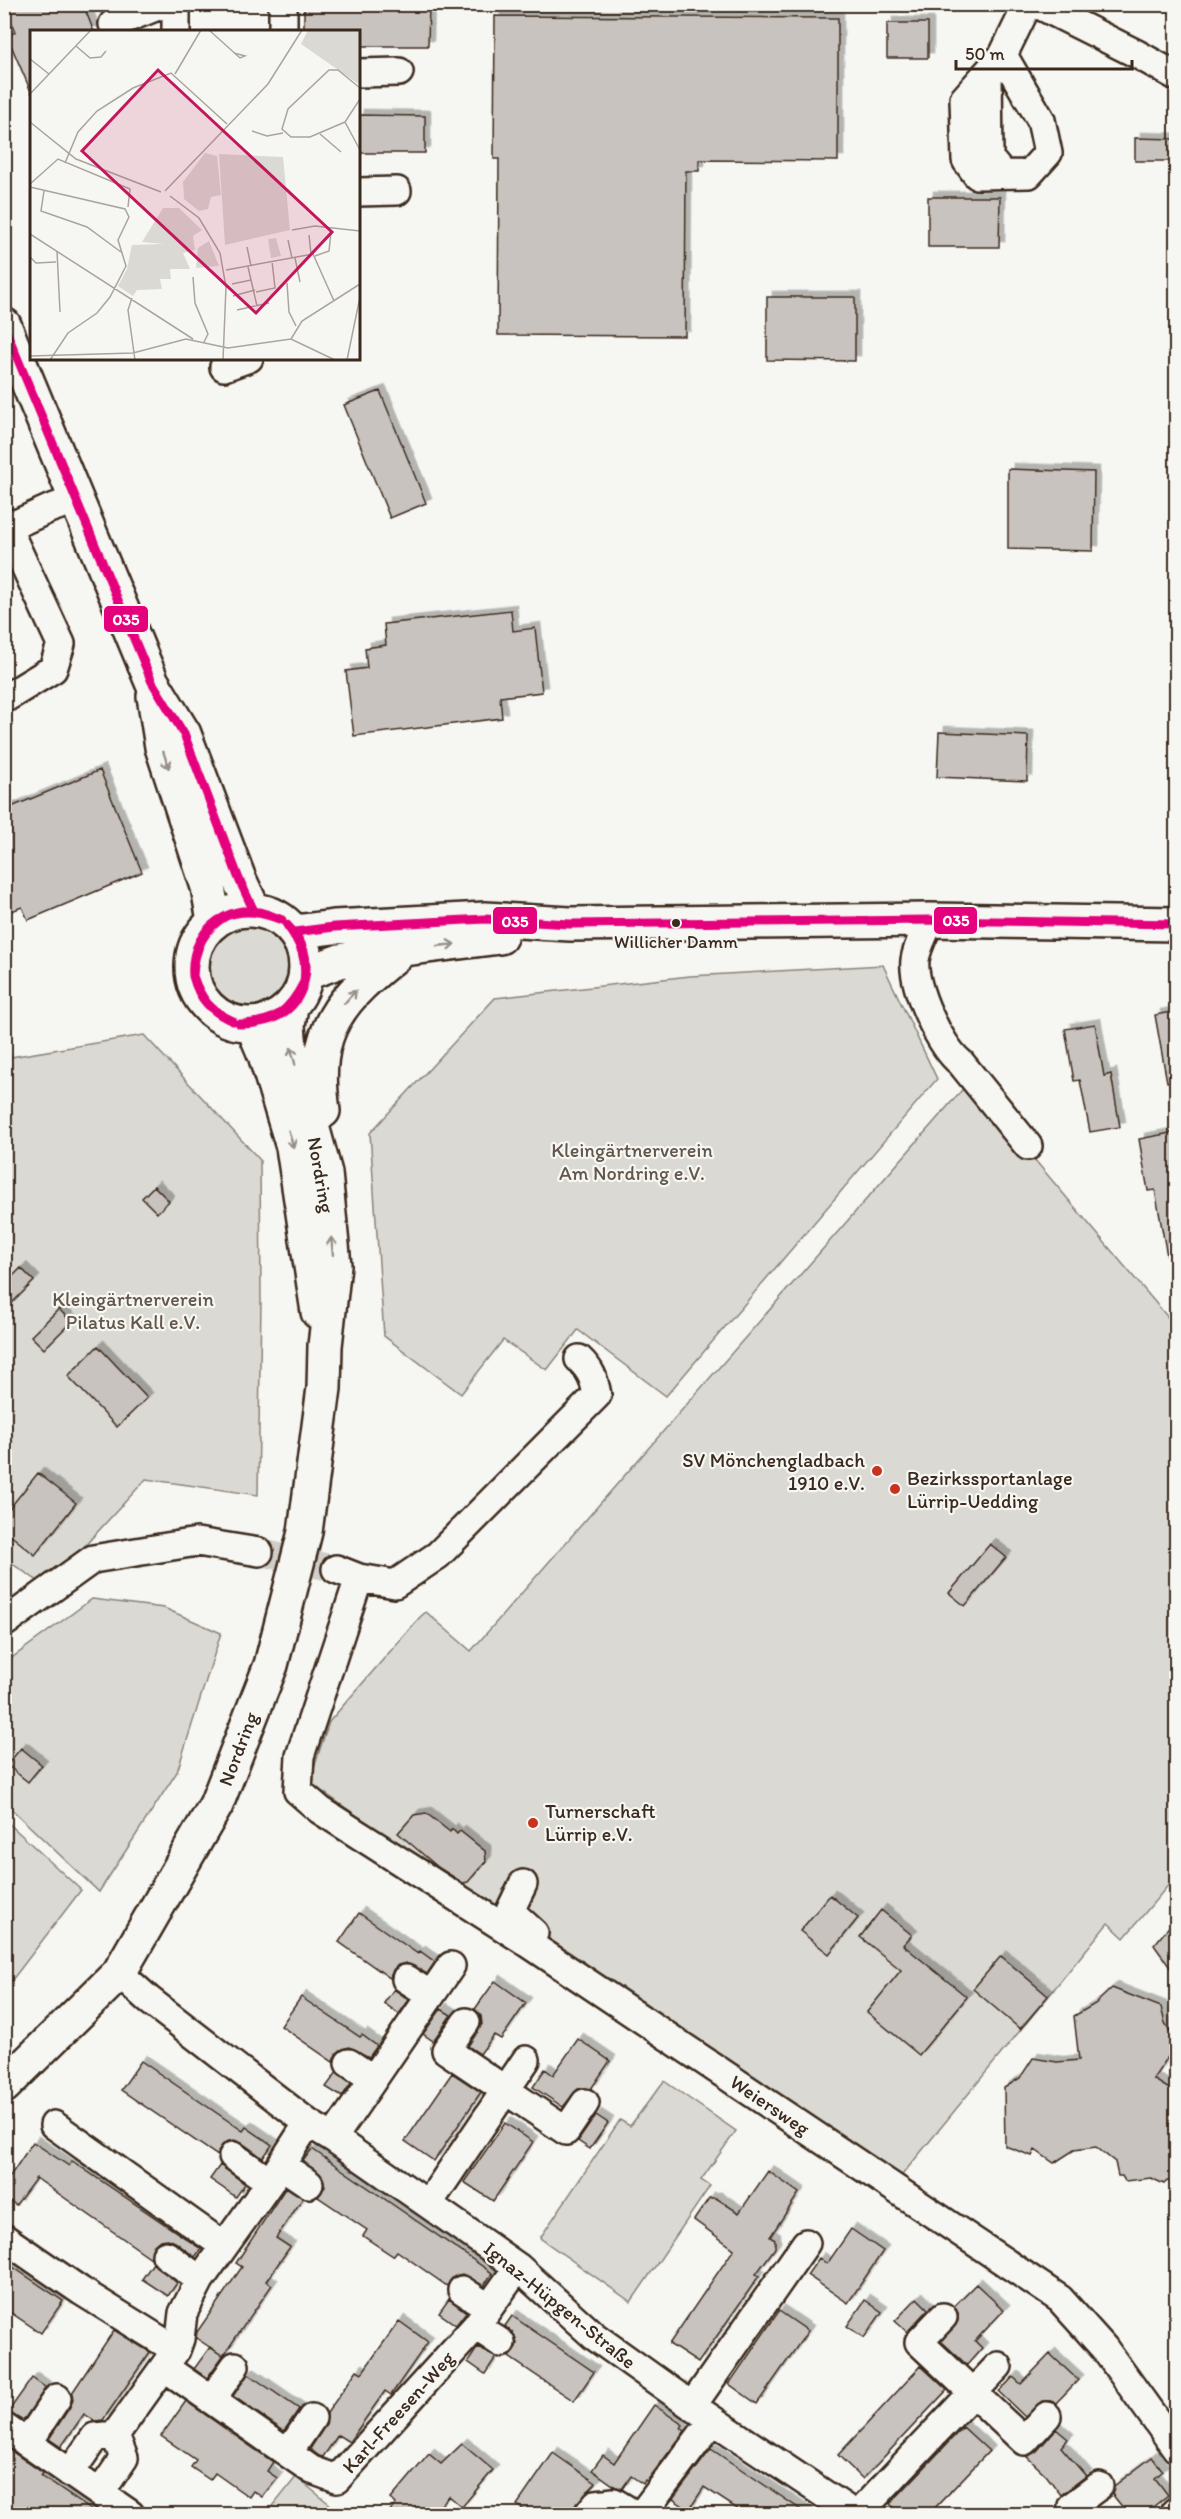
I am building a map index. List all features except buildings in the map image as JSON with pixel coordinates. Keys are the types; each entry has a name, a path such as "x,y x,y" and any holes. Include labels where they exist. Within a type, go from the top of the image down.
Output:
{"main road":[{"path":"4,325 152,682 184,734 239,879 253,909"},
{"path":"152,682 162,747 208,886 214,921"},
{"path":"253,909 269,913 284,921 296,932 306,959 307,973 302,991 291,1006 267,1022 252,1024 234,1022 218,1015 204,1003 196,987 192,969 194,951 201,935 214,921 226,914 253,909"},
{"path":"296,932 334,927 485,919 570,924 930,921 1176,924"},
{"path":"307,973 340,961 404,949 489,940 570,924"},
{"path":"325,1173 324,1117 319,1071 327,1034 334,1017 346,1000 404,949"},
{"name":"Nordring","path":"4,2086 119,1973 216,1805 271,1665 306,1532 324,1388 324,1346 334,1265 325,1173 290,1047 288,1026 291,1006"},
{"name":"Nordring","path":"252,1024 265,1055 293,1147 324,1346"}],"street":[{"path":"113,24 163,4"},
{"path":"176,4 176,30"},
{"path":"283,4 283,30"},
{"path":"995,63 1041,120 1048,153 1029,174 977,175 966,160 964,99 995,63 1028,4"},
{"path":"1037,4 1129,49 1176,76"},
{"path":"360,73 399,72"},
{"path":"360,192 397,191"},
{"path":"224,367 243,360"},
{"path":"4,699 53,669 61,644 6,524 75,500"},
{"path":"930,921 915,960 919,994 951,1056 961,1063 1028,1146"},
{"name":"Weiersweg","path":"579,1359 589,1368 594,1377 597,1395 438,1555 395,1584 347,1574 300,1756 298,1791 320,1810 544,1954 1060,2299 1104,2348 1176,2448"},
{"path":"4,1623 93,1559 197,1542 259,1552"},
{"path":"523,1884 510,1911 545,1943 544,1954"},
{"path":"333,2138 451,1966"},
{"name":"Ignaz-Hüpgen-Straße","path":"119,1973 149,2000 308,2123 429,2203 518,2267 594,2336 703,2413 856,2514 998,2366"},
{"path":"406,1979 431,1995"},
{"path":"466,2022 446,2050 505,2091 566,2131 585,2103"},
{"path":"429,2203 526,2060"},
{"path":"349,2063 374,2079"},
{"path":"70,2473 95,2437 116,2435 170,2359 180,2339 183,2313 200,2280 276,2174 308,2123"},
{"path":"54,2125 224,2246"},
{"path":"233,2156 276,2174 309,2184"},
{"name":"Karl-Freesen-Weg","path":"4,2238 81,2291 170,2359 211,2400 312,2470 337,2479 483,2317 518,2267"},
{"path":"642,2514 806,2242"},
{"path":"166,2255 200,2280"},
{"path":"462,2290 501,2343"},
{"path":"943,2317 919,2342 972,2393 1024,2441 1047,2416"},
{"path":"211,2400 235,2366"},
{"path":"27,2443 57,2398"},
{"path":"288,2453 312,2418"},
{"path":"4,2427 130,2514"},
{"path":"100,2493 124,2458 116,2435"},
{"path":"1079,2514 1072,2506 1099,2486"},
{"path":"588,2514 596,2504 614,2502 634,2514"},
{"path":"1173,2514 1176,2511"}],"green space":[{"path":"250,927 265,930 278,939 287,952 290,967 287,982 278,995 265,1004 250,1007 235,1004 222,995 213,982 210,967 213,952 222,939 235,930"},
{"name":"Kleingärtnerverein Am Nordring e.V.","path":"883,965 937,1079 666,1396 578,1330 547,1370 503,1340 461,1394 384,1336 370,1133 495,998 690,976"},
{"name":"Kleingärtnerverein Pilatus Kall e.V.","path":"144,1035 260,1160 261,1300 258,1495 146,1479 47,1587 5,1559 5,1058"},
{"name":"Bezirkssportanlage Lürrip-Uedding","path":"969,1082 1176,1327 1176,1876 1124,1938 1108,1923 898,2180 426,1864 309,1782 329,1722 420,1617 426,1612 471,1651"},
{"path":"92,1599 164,1608 221,1633 177,1772 99,1892 5,1803 5,1663"},
{"path":"5,1820 81,1890 9,1984 4,1980"},
{"path":"664,2081 736,2131 701,2180 710,2186 631,2302 540,2238 620,2120 630,2126"},
{"path":"296,2477 337,2510 333,2514 284,2514 273,2506"}],"tunnel":[{"path":"259,1552 336,1569"}],"transit line":[{"name":"035","path":"4,326 152,682 184,734 239,879 253,909"},
{"name":"035","path":"226,916 241,911 254,911 282,920"},
{"name":"035","path":"226,916 241,912 254,912 282,920"},
{"name":"035","path":"193,976 196,949 204,933 226,916"},
{"name":"035","path":"193,976 195,958 205,934 226,916"},
{"name":"035","path":"295,932 334,927 485,919 570,924 930,920 1176,924"},
{"name":"035","path":"287,925 304,950 306,965 304,982"},
{"name":"035","path":"287,925 302,952 305,966 304,982"},
{"name":"035","path":"193,976 199,992 207,1003 218,1013 233,1021"},
{"name":"035","path":"193,976 207,1004 233,1021"},
{"name":"035","path":"240,1024 262,1021 279,1014 292,1001 304,982"},
{"name":"035","path":"240,1024 261,1022 280,1015 295,1002 304,982"}],"place":[{"name":"Willicher Damm","path":"676,923"},
{"name":"SV Mönchengladbach 1910 e.V.","path":"877,1471"},
{"name":"Bezirkssportanlage Lürrip-Uedding","path":"895,1489"},
{"name":"Turnerschaft Lürrip e.V.","path":"533,1823"}]}
